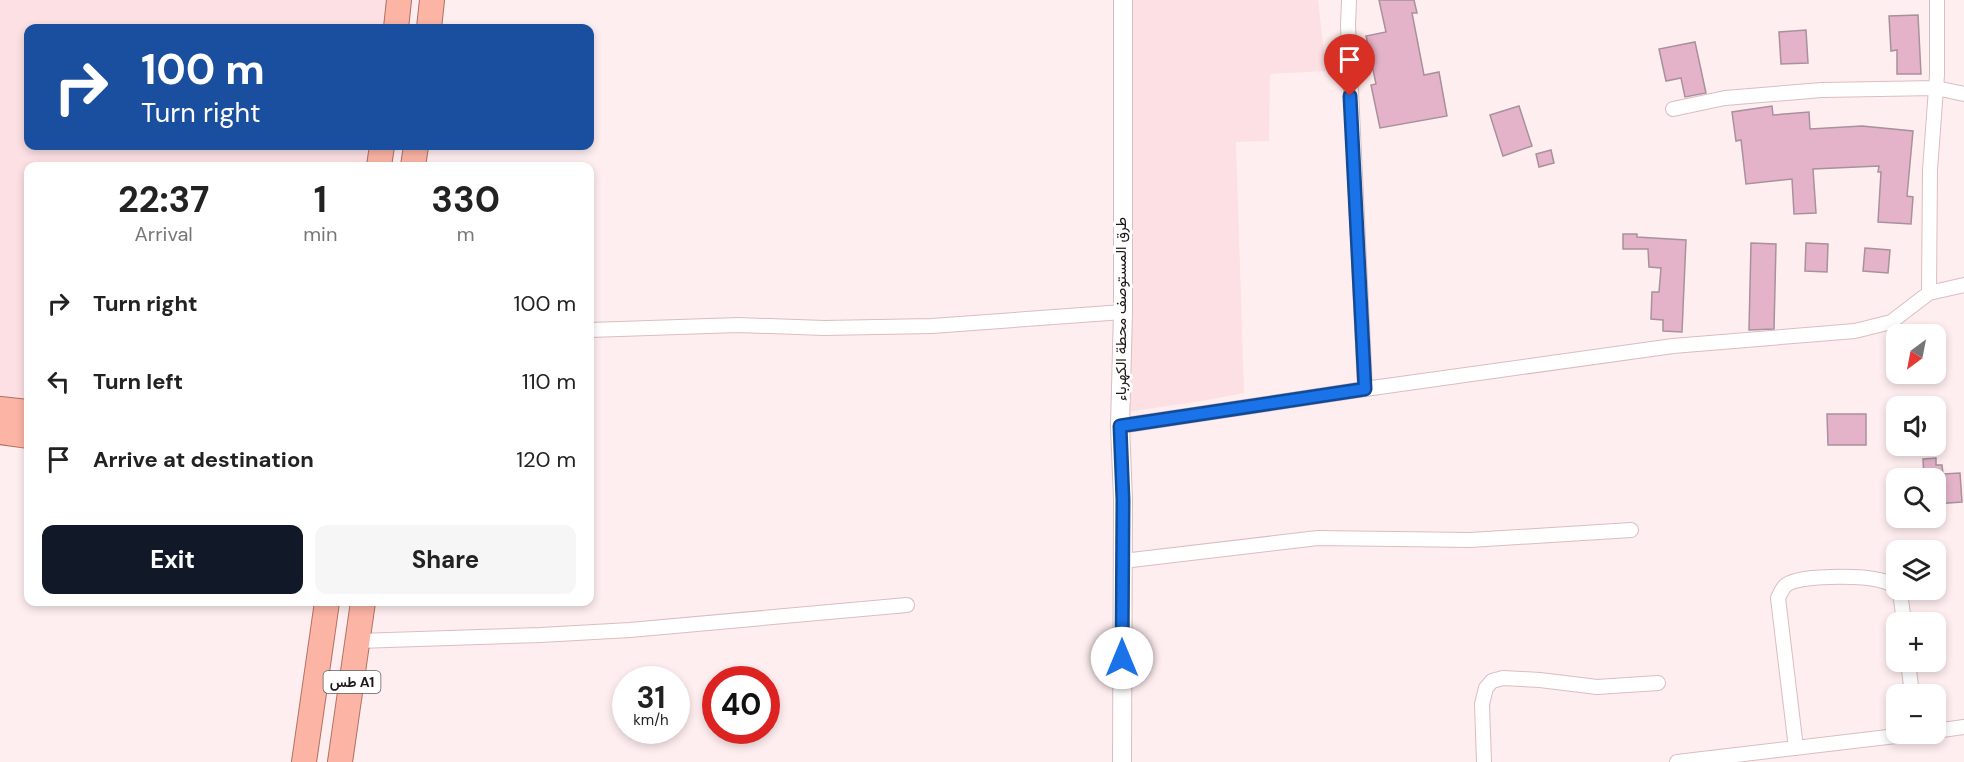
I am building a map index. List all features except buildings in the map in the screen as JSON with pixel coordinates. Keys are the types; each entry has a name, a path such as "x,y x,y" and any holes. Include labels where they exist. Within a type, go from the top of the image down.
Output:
{"highway":[{"path":"396,24 399,0"},
{"path":"429,24 432,0"},
{"path":"0,409 24,412"},
{"path":"0,432 24,435"},
{"name":"طس A1","path":"304,762 326,606"},
{"name":"طس A1","path":"340,762 362,606"}],"street":[{"name":"طرق المستوصف محطة الكهرباء","path":"1122,762 1123,561 1120,426 1123,312 1123,0"},
{"path":"1349,0 1347,26 1365,389"},
{"path":"1929,293 1930,170 1936,88 1937,0"},
{"path":"1673,109 1725,98 1822,90 1936,88 1964,94"},
{"path":"1120,426 1673,346 1856,331 1891,322 1929,293 1964,285"},
{"path":"594,330 738,325 824,328 932,326 1123,312"},
{"path":"1123,561 1318,538 1470,540 1631,530"},
{"path":"1796,748 1778,598 1785,585 1797,579 1814,577 1878,579 1886,582"},
{"path":"358,641 473,638 619,630 907,605"},
{"path":"1484,762 1482,704 1486,688 1492,681 1503,678 1540,680 1597,687 1659,683"},
{"path":"1946,729 1964,727"},
{"path":"1677,762 1886,737"}],"shaded area":[{"path":"0,0 399,0 396,24 24,24 24,150 381,150 380,162 24,162 24,412 0,409"},
{"path":"1126,0 1318,0 1326,71 1270,74 1269,141 1236,142 1244,393 1113,414"}],"route":[{"path":"1122,658 1123,500 1120,426 1365,389 1350,96"}]}
